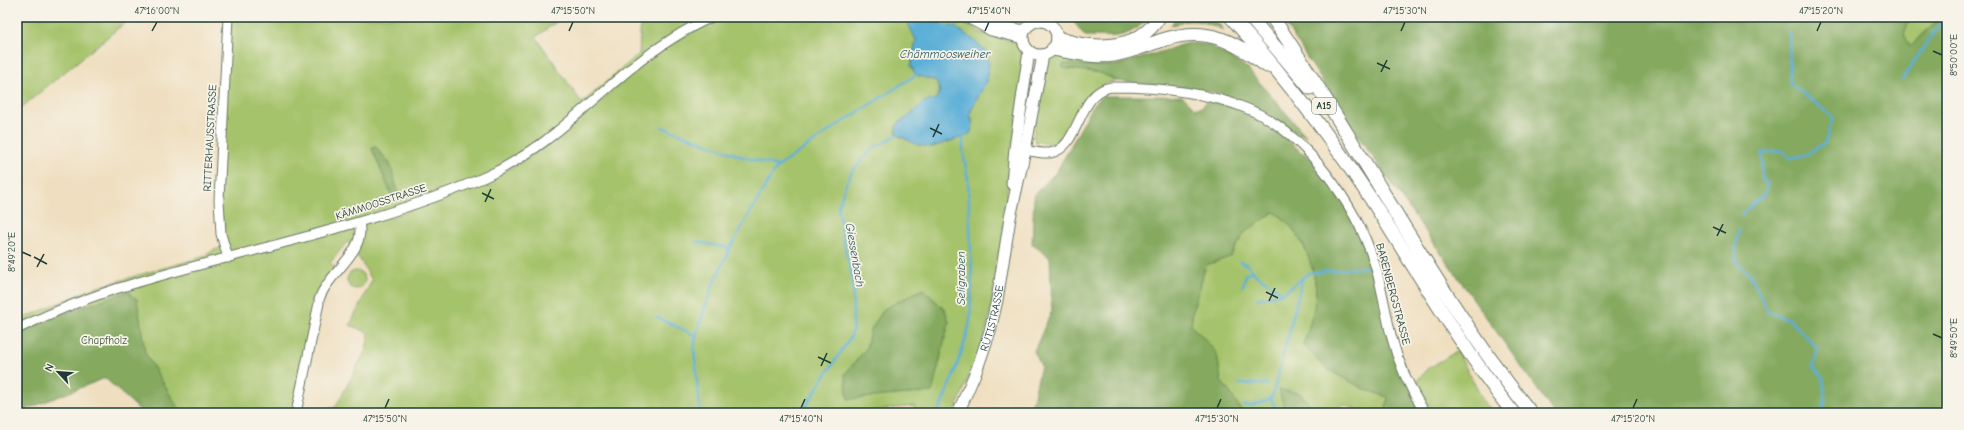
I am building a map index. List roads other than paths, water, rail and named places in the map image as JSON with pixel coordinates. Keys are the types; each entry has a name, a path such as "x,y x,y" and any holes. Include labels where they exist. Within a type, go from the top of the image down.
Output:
{"highway":[{"path":"1051,47 1120,44 1134,40 1143,34 1159,17"},
{"name":"A15","path":"1231,17 1286,80 1337,149 1456,333 1513,413"},
{"name":"A15","path":"1250,17 1323,105 1390,202 1467,325 1531,413"},
{"path":"1272,17 1336,115 1390,202"},
{"path":"1051,47 1106,56 1134,50 1176,36 1190,34 1209,35 1237,45 1286,80"}],"main road":[{"path":"1044,19 1055,29 1051,47 1029,51 1024,35 1031,23 1044,19"},
{"name":"RÜTISTRASSE","path":"1020,149 1051,47"},
{"name":"RÜTISTRASSE","path":"958,413 977,369 990,331 997,300 1020,149 1029,51"}],"street":[{"name":"RITTERHAUSSTRASSE","path":"228,17 219,200 221,234 228,258"},
{"name":"KÄMMOOSSTRASSE","path":"17,329 86,299 128,285 358,223 387,214 468,184 520,159 553,136 644,58 686,31 712,17"},
{"path":"972,18 1024,35"},
{"name":"BARENBERGSTRASSE","path":"1020,149 1049,153 1063,147 1090,100 1103,90 1112,88 1202,95 1236,104 1269,120 1297,143 1326,172 1357,222 1374,261 1398,356 1413,392 1425,413"},
{"path":"296,413 319,302 328,281 357,244 360,234 358,223"}],"water":[{"name":"Chämmoosweiher","path":"909,17 926,17 941,24 955,27 974,40 987,52 989,65 987,81 970,114 973,127 969,135 932,147 918,145 897,135 896,127 901,121 908,117 924,102 936,99 940,91 936,81 916,75 911,66 916,40 909,25"}],"waterway":[{"path":"1902,80 1936,29 1947,19"},
{"path":"1742,216 1744,212 1767,191 1767,183 1762,179 1762,153 1783,151 1789,158 1805,155 1825,143 1833,117 1790,83 1789,32"},
{"path":"700,413 694,348 698,328 713,285 730,248 772,175 779,166 835,127 916,75"},
{"path":"662,127 743,157 779,166"},
{"name":"Giessenbach","path":"801,413 851,336 853,329 853,280 845,248 838,208 846,184 853,170 872,149 897,135"},
{"name":"Seligraben","path":"938,413 954,374 970,321 972,277 968,180 963,151 963,137"},
{"path":"1739,230 1736,245 1736,260 1740,266 1750,274 1768,312 1789,319 1818,349 1813,365 1823,379 1825,401 1821,413"},
{"path":"697,242 730,248"},
{"path":"1240,262 1248,265 1256,275 1283,293"},
{"path":"1257,299 1283,293 1309,273 1369,267"},
{"path":"1243,286 1246,274 1253,271"},
{"path":"1244,405 1260,403 1271,398 1273,395 1303,277"},
{"path":"657,317 696,336"},
{"path":"1239,384 1268,384"},
{"path":"1270,398 1274,404 1273,413"}],"park label":[{"name":"Chapfholz","path":"104,340"}]}
